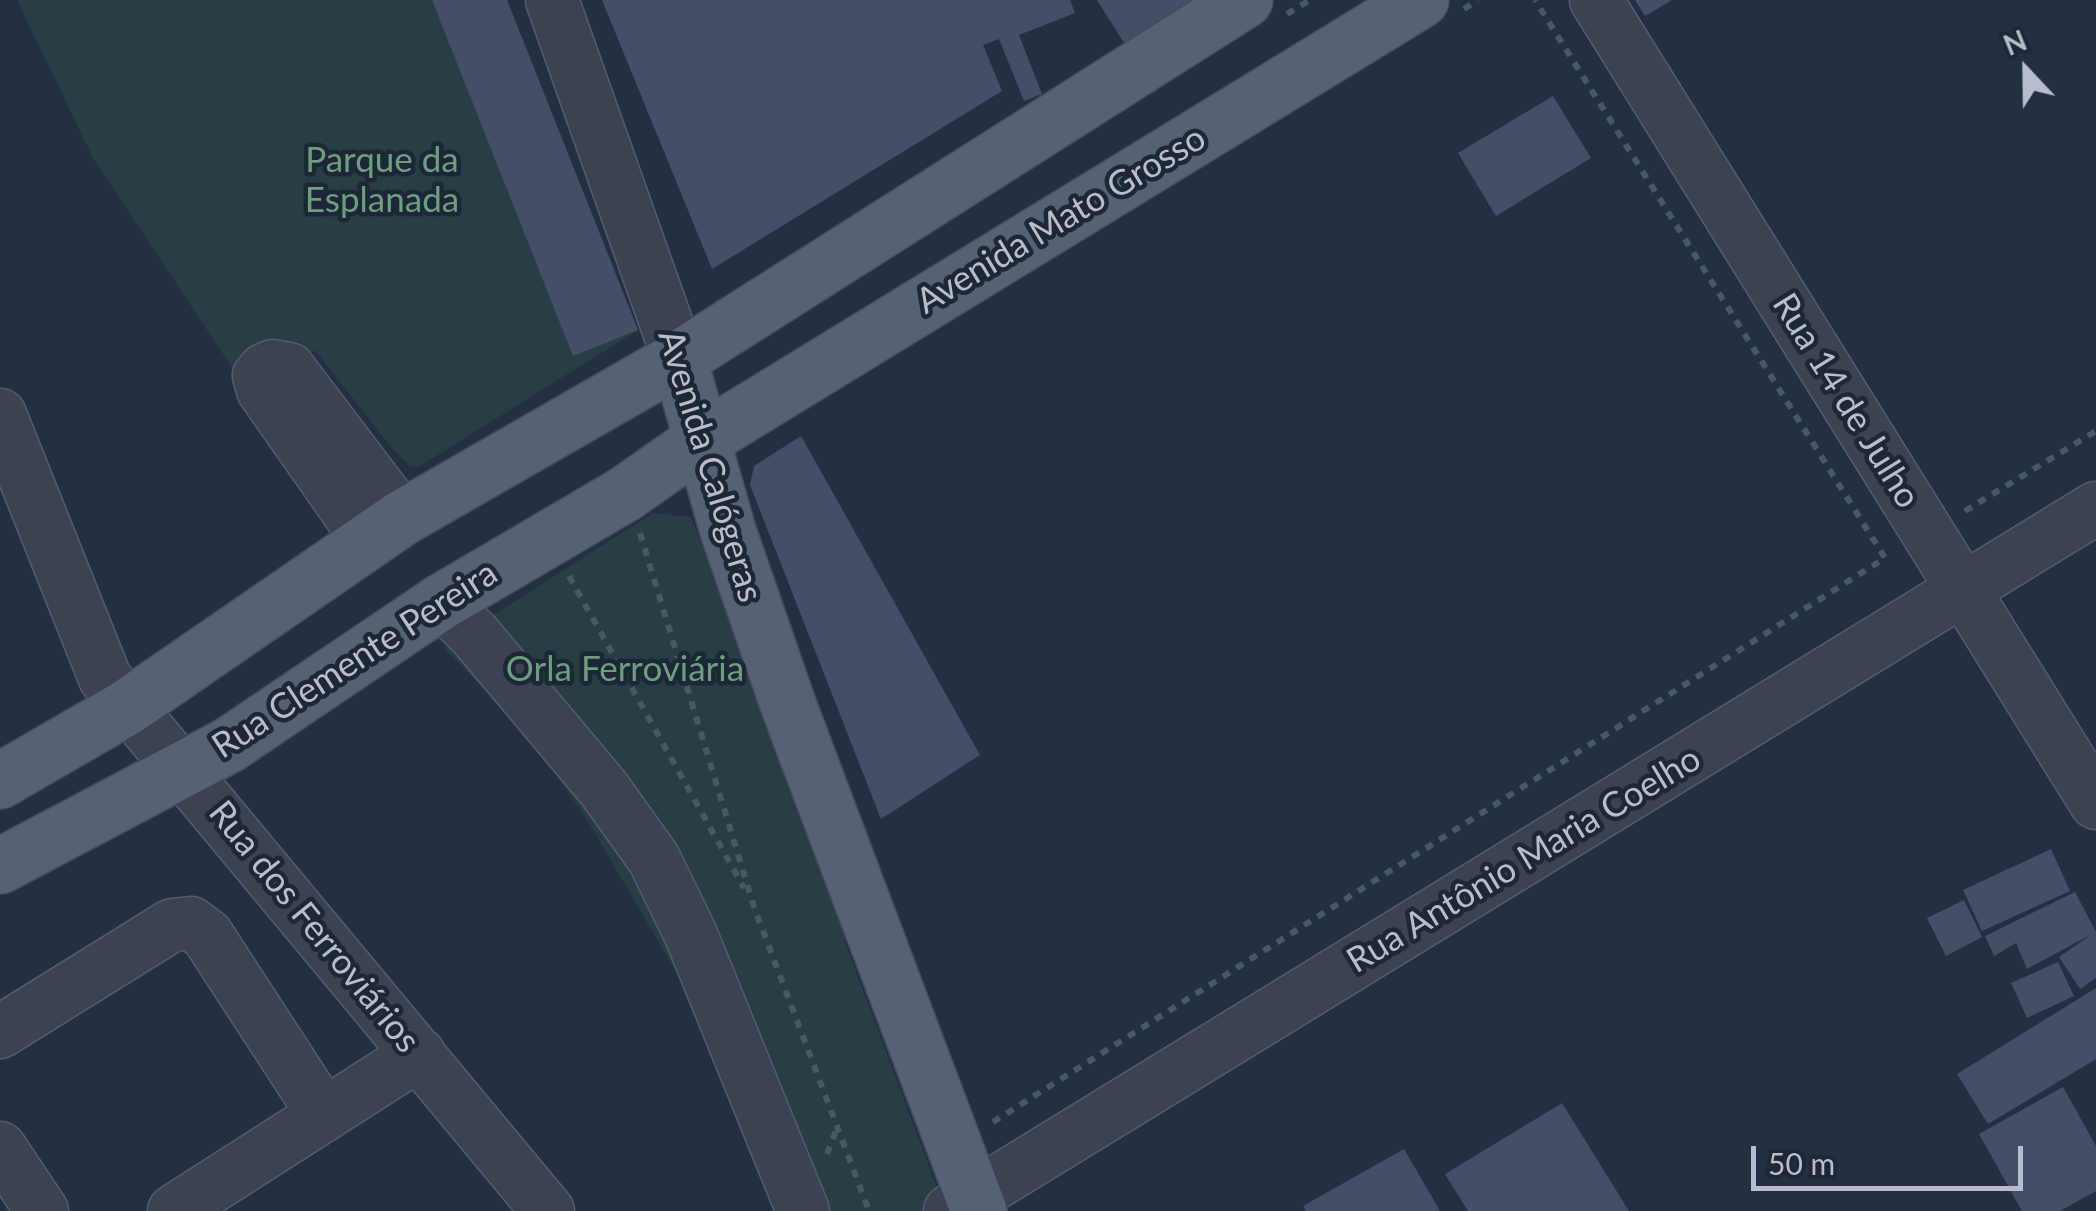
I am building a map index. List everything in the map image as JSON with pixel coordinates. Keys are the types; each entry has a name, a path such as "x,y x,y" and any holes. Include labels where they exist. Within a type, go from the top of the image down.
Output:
{"main road":[{"path":"0,780 126,708 385,529 679,359 1245,0"},
{"name":"Avenida Mato Grosso","path":"702,440 1421,0"},
{"name":"Avenida Calógeras","path":"679,359 789,707 967,1206"},
{"name":"Rua Clemente Pereira","path":"0,866 230,745 440,602 626,494 702,440"}],"street":[{"name":"Avenida Calógeras","path":"552,0 679,359"},
{"name":"Rua 14 de Julho","path":"1596,0 2096,803"},
{"name":"Rua dos Ferroviários","path":"0,415 105,678 126,708 183,768 548,1211"},
{"name":"Rua Antônio Maria Coelho","path":"967,1206 2096,508"},
{"path":"440,602 474,634 604,789 654,859 691,935 803,1211"},
{"path":"0,1032 172,925 191,923 207,935 324,1115"},
{"path":"174,1211 419,1054"},
{"path":"0,1148 42,1211"}],"path":[{"path":"980,1108 987,1126 1884,558 1534,0"},
{"path":"1952,497 1962,513 2096,431"},
{"path":"626,494 754,907 867,1207"},
{"path":"568,573 712,824 754,907"}],"green space":[{"name":"Parque da Esplanada","path":"17,0 507,0 638,330 419,467 410,466 395,452 315,350 252,398 93,158"},
{"name":"Orla Ferroviária","path":"653,513 691,517 850,928 844,940 946,1211 792,1211 725,1056 588,821 527,733 443,647"}],"building":[{"path":"432,0 507,0 638,330 573,356"},
{"path":"602,0 1070,0 1075,13 1019,35 1042,94 1024,101 999,39 983,45 1002,91 712,269"},
{"path":"1097,0 1200,0 1126,46"},
{"path":"1635,0 1672,0 1645,16"},
{"path":"1553,96 1591,158 1496,216 1458,153"},
{"path":"801,436 980,755 881,819 750,485 754,466"},
{"path":"2051,849 2070,891 1982,931 1963,890"},
{"path":"2075,892 2096,932 2096,978 2080,989 2059,957 2092,934 2027,969 2016,943 1994,956 1985,936"},
{"path":"1964,900 1982,937 1946,956 1927,918"},
{"path":"2058,962 2074,996 2027,1018 2011,983"},
{"path":"2096,988 2096,1059 1988,1124 1957,1074"},
{"path":"2063,1087 2096,1146 2096,1191 2060,1211 2022,1211 1979,1134"},
{"path":"1562,1103 1629,1211 1468,1211 1445,1174"},
{"path":"1404,1149 1440,1211 1306,1211 1303,1206"}]}
